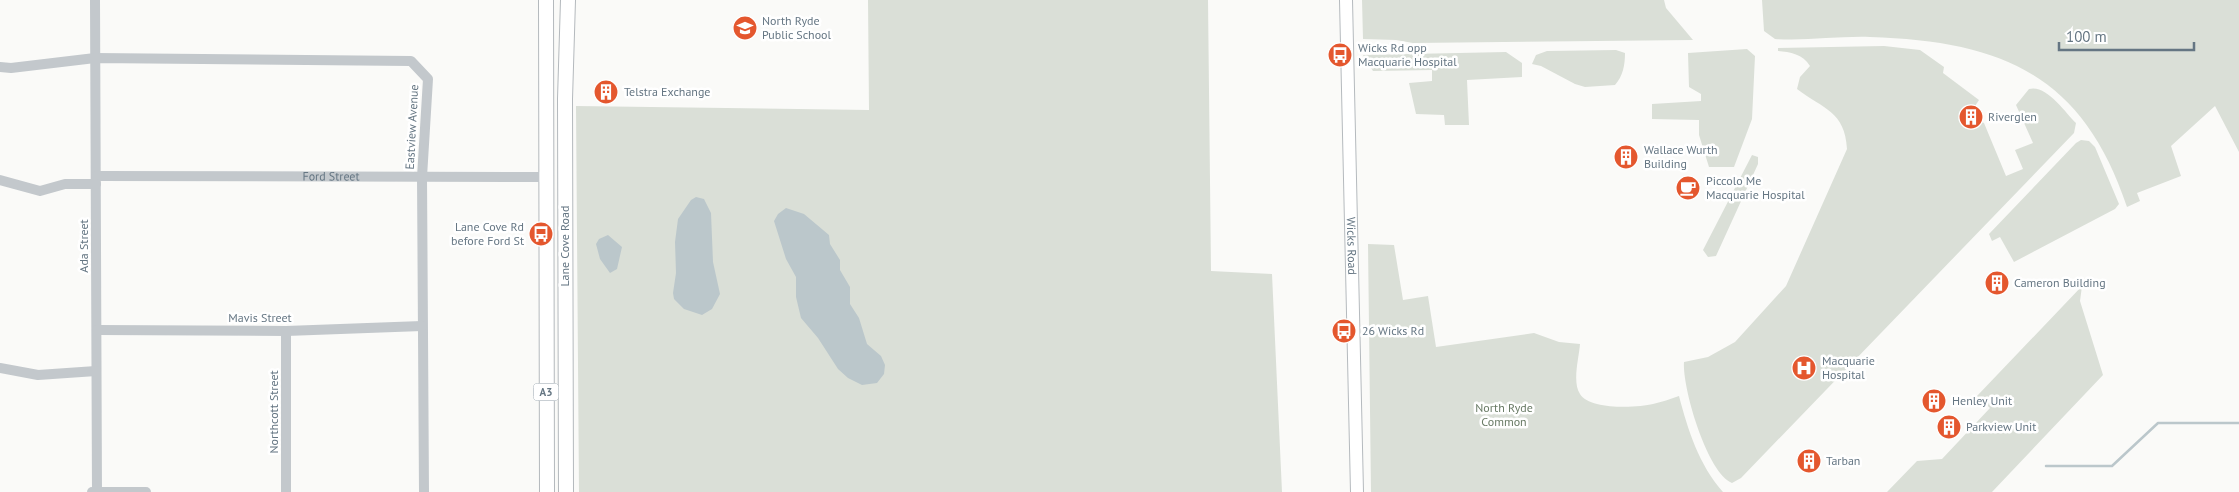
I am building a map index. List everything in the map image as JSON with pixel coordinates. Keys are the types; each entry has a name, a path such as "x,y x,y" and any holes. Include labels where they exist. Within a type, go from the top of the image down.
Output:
{"highway":[{"name":"Lane Cove Road","path":"546,0 547,492"},
{"name":"Lane Cove Road","path":"566,492 565,177 568,0"},
{"name":"Ford Street","path":"545,178 565,177"}],"main road":[{"name":"Wicks Road","path":"1346,0 1357,492"}],"street":[{"name":"Ada Street","path":"95,0 97,492"},
{"name":"Eastview Avenue","path":"0,66 11,68 95,58 411,61 428,79 422,177 424,492"},
{"name":"Ford Street","path":"0,180 40,191 65,184 96,180 422,177 545,178"},
{"name":"Mavis Street","path":"97,330 286,331 422,326"},
{"name":"Northcott Street","path":"286,331 286,492"},
{"path":"0,368 38,374 96,371"},
{"path":"91,492 146,492"}],"green space":[{"path":"868,0 1208,0 1211,271 1272,274 1282,492 579,492 576,106 869,110"},
{"path":"1362,0 1664,0 1666,8 1693,40 1413,43 1396,40 1363,39"},
{"path":"1762,0 2239,0 2239,152 2215,106 2171,146 2181,176 2137,193 2140,201 2127,207 2109,162 2087,125 2061,96 2032,74 1998,58 1960,47 1917,40 1870,37 1775,39 1764,31"},
{"path":"1884,46 1920,50 1944,67 1943,73 1979,100 1975,106 1959,114 1966,129 1982,122 1984,123 2006,176 2023,169 2015,150 2033,143 2016,105 2029,89 2042,91 2055,100 2076,123 2074,133 1741,478 1732,483 1723,476 1705,447 1687,390 1684,362 1708,357 1735,342 1786,286 1847,149 1842,126 1837,119 1831,112 1797,89 1800,77 1810,66 1800,56 1778,51 1778,48"},
{"path":"1747,49 1755,56 1752,119 1734,167 1709,167 1699,135 1699,120 1652,119 1652,104 1701,101 1701,94 1689,87 1688,53"},
{"path":"1616,50 1625,53 1625,57 1622,74 1615,85 1585,87 1575,84 1541,66 1532,64 1536,55 1547,51"},
{"path":"1506,52 1522,63 1522,77 1467,80 1469,125 1445,125 1444,115 1416,114 1409,83 1432,81 1432,70 1373,71 1363,55"},
{"path":"2081,140 2089,141 2095,147 2119,204 2115,209 2014,262 2000,237 1992,241 1989,234"},
{"path":"1752,155 1758,157 1758,164 1716,256 1708,257 1703,250"},
{"name":"North Ryde Common","path":"1368,244 1394,245 1403,300 1428,296 1436,347 1534,333 1559,342 1580,344 1576,383 1580,394 1593,403 1625,407 1656,403 1679,396 1695,447 1707,470 1723,492 1371,492"},
{"path":"2082,286 2080,301 2103,375 1992,492 1887,492 1917,461 1942,459 1990,408 1977,396"}],"shaded area":[{"path":"696,197 704,199 711,213 713,262 720,294 712,309 702,315 684,309 674,299 673,293 676,273 675,242 678,219 691,200"},
{"path":"786,208 804,214 829,235 830,244 840,260 840,270 850,287 850,304 859,318 867,344 881,356 885,365 884,374 877,383 862,385 848,378 838,369 818,338 801,318 796,297 796,277 786,259 774,221 778,214"},
{"path":"608,235 622,247 617,269 610,273 600,259 596,244 599,239"}],"waterway":[{"path":"2046,466 2112,466 2158,423 2239,423"}],"place":[{"name":"North Ryde Public School","path":"745,28"},
{"name":"Wicks Rd opp Macquarie Hospital","path":"1340,55"},
{"name":"Telstra Exchange","path":"606,92"},
{"name":"Riverglen","path":"1971,117"},
{"name":"Wallace Wurth Building","path":"1626,157"},
{"name":"Piccolo Me Macquarie Hospital","path":"1688,188"},
{"name":"Lane Cove Rd before Ford St","path":"541,234"},
{"name":"Cameron Building","path":"1997,283"},
{"name":"26 Wicks Rd","path":"1344,331"},
{"name":"Macquarie Hospital","path":"1804,368"},
{"name":"Henley Unit","path":"1934,401"},
{"name":"Parkview Unit","path":"1949,427"},
{"name":"Tarban","path":"1809,461"}]}
